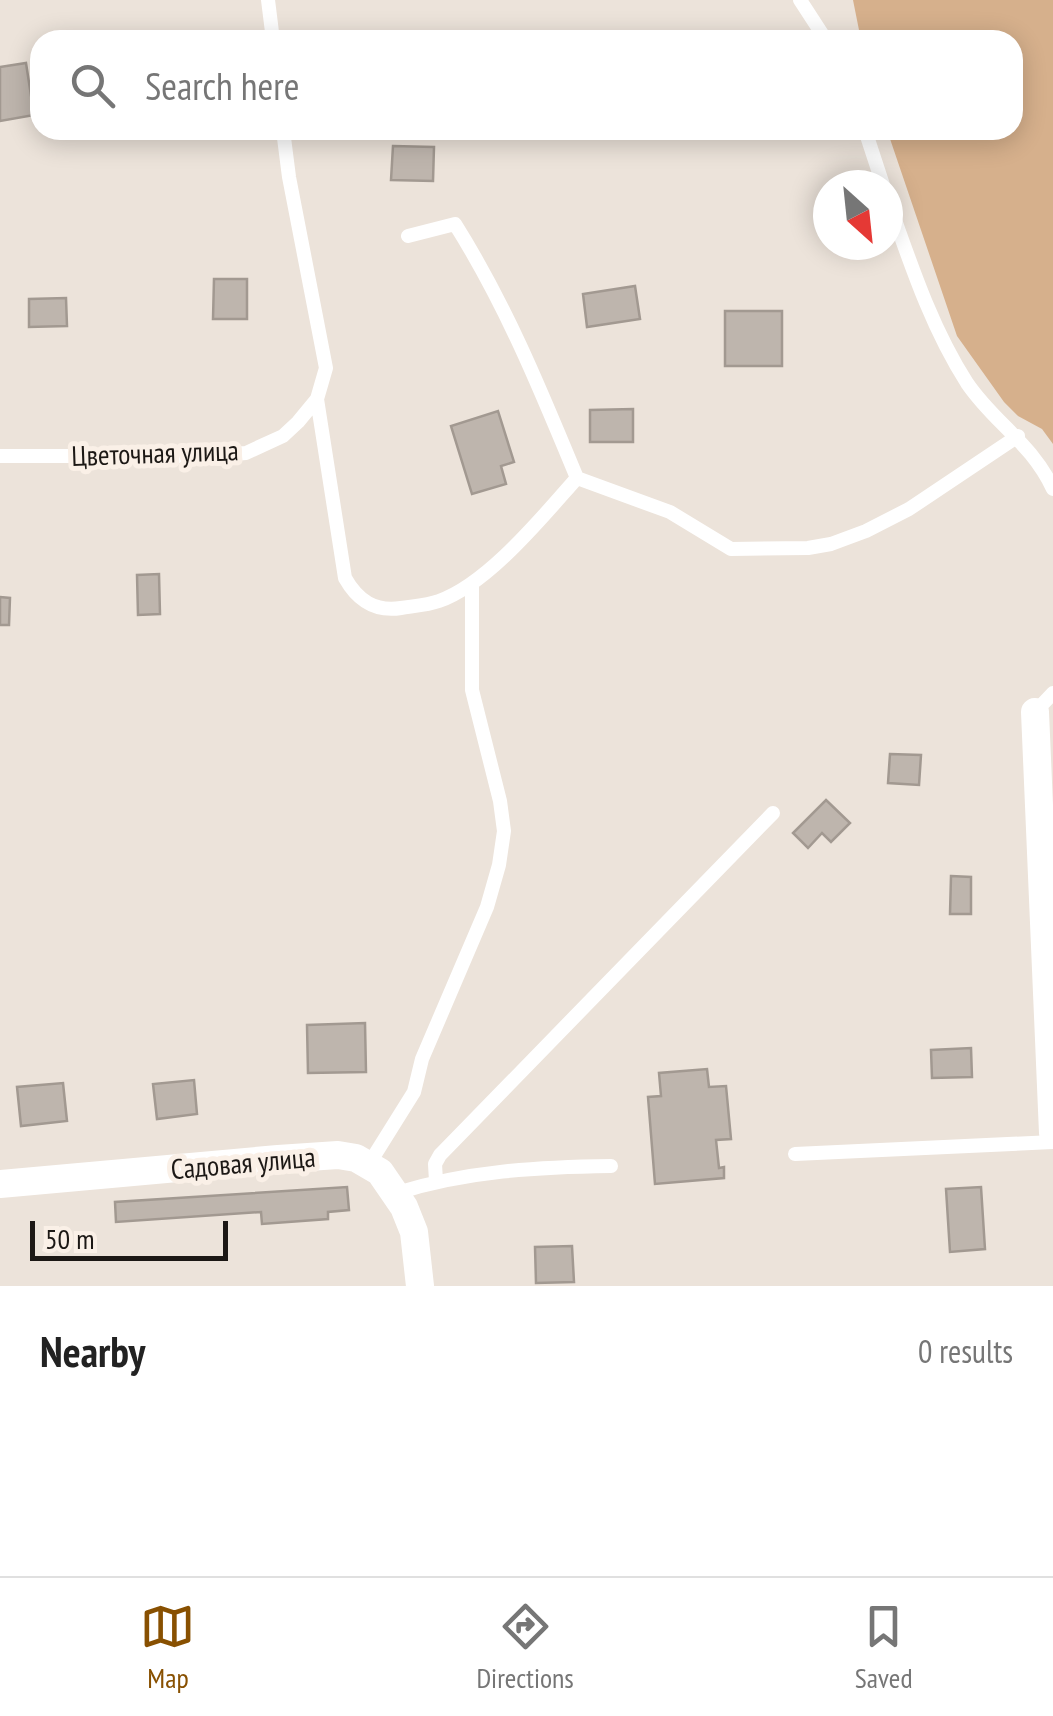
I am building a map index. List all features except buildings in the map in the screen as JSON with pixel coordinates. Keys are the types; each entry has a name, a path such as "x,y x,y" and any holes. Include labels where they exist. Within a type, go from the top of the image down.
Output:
{"street":[{"path":"1044,703 1053,1133"},
{"name":"Садовая улица","path":"0,1184 338,1155 369,1164"},
{"path":"369,1164 397,1194 414,1232 420,1275"}],"lane":[{"path":"268,0 272,30"},
{"path":"800,0 820,30"},
{"path":"285,140 326,368 317,399 345,578 354,595 386,610 440,601 472,584 533,527 576,478"},
{"path":"868,140 878,170"},
{"path":"408,236 455,224 488,276 529,362 576,478 670,512 731,548 808,548 866,531 910,509 1018,436"},
{"path":"903,238 943,341 985,408 1018,436 1053,489"},
{"name":"Цветочная улица","path":"0,456 246,453 283,436 317,399"},
{"path":"369,1164 414,1092 422,1059 486,907 499,865 504,832 500,802 472,690 472,584"},
{"path":"436,1181 435,1164 440,1155 773,814"},
{"path":"796,1154 1053,1142"},
{"path":"397,1194 436,1181 547,1167 611,1166"}],"shaded area":[{"path":"853,0 1053,0 1053,444 1042,429 1018,416 1004,402 957,336 890,140 1023,140 1023,30 859,30"}]}
